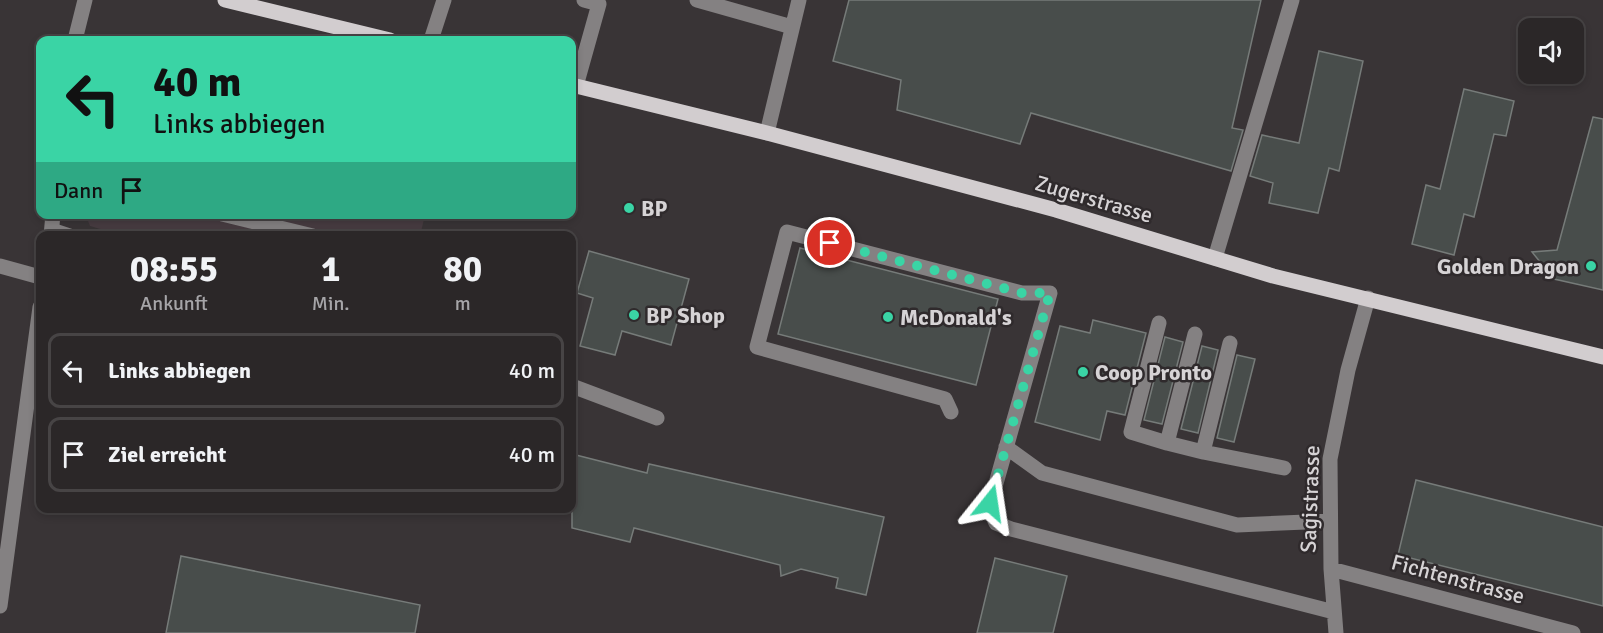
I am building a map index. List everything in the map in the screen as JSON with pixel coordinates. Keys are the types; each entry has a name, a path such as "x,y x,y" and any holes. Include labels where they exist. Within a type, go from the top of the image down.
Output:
{"main road":[{"path":"225,0 374,36"},
{"name":"Zugerstrasse","path":"576,86 767,133 1056,210 1273,276 1603,357"}],"street":[{"path":"76,36 85,0"},
{"path":"432,36 444,0"},
{"path":"576,80 600,2 584,0"},
{"path":"697,0 792,27"},
{"path":"767,133 799,0"},
{"path":"1215,258 1292,0"},
{"path":"243,219 292,231"},
{"path":"951,412 945,399 757,346 787,232 1022,293 1050,293 989,508 996,523 1023,532 1334,612"},
{"path":"0,266 36,276"},
{"name":"Sagistrasse","path":"1336,633 1331,569 1330,459 1348,370 1368,298"},
{"path":"1159,323 1131,432 1203,452 1284,468"},
{"path":"1167,443 1195,334"},
{"path":"0,606 36,337"},
{"path":"1203,452 1230,343"},
{"path":"576,388 657,418"},
{"path":"1006,447 1042,473 1237,525 1330,520"},
{"name":"Fichtenstrasse","path":"1331,569 1573,633"}],"shaded area":[{"path":"88,219 424,219 421,231 107,231 90,226"}],"building":[{"path":"849,0 1261,0 1232,128 1243,130 1231,171 1031,113 1020,144 897,110 901,80 833,61"},
{"path":"1319,51 1363,61 1339,171 1329,168 1318,213 1269,203 1273,183 1250,176 1262,135 1299,143"},
{"path":"1464,89 1514,101 1506,136 1494,134 1474,217 1464,214 1454,255 1412,244 1426,185 1440,189"},
{"path":"1593,117 1603,119 1603,290 1554,279 1532,252 1557,250"},
{"name":"McDonald's","path":"800,248 998,299 976,385 778,334"},
{"name":"BP Shop","path":"589,251 689,279 671,345 622,331 615,355 580,346 593,298 577,293"},
{"name":"Coop Pronto","path":"1093,320 1146,333 1125,415 1107,411 1100,440 1035,422 1060,326 1090,333"},
{"path":"1165,337 1183,342 1162,424 1144,420"},
{"path":"1202,346 1218,350 1198,433 1181,429"},
{"path":"1237,355 1255,359 1234,442 1217,438"},
{"path":"576,455 647,473 649,464 884,517 866,595 836,588 838,578 801,569 781,576 780,565 634,528 630,542 572,528 572,513 576,513"},
{"path":"1416,480 1603,527 1603,606 1398,555"},
{"path":"181,556 420,605 415,633 166,633"},
{"path":"995,558 1067,576 1053,633 977,633"}],"place":[{"name":"BP","path":"629,208"},
{"name":"Golden Dragon","path":"1591,266"},
{"name":"BP Shop","path":"634,315"},
{"name":"McDonald's","path":"888,317"},
{"name":"Coop Pronto","path":"1083,372"}],"route":[{"path":"830,243 1022,293 1050,293 990,503"}]}
